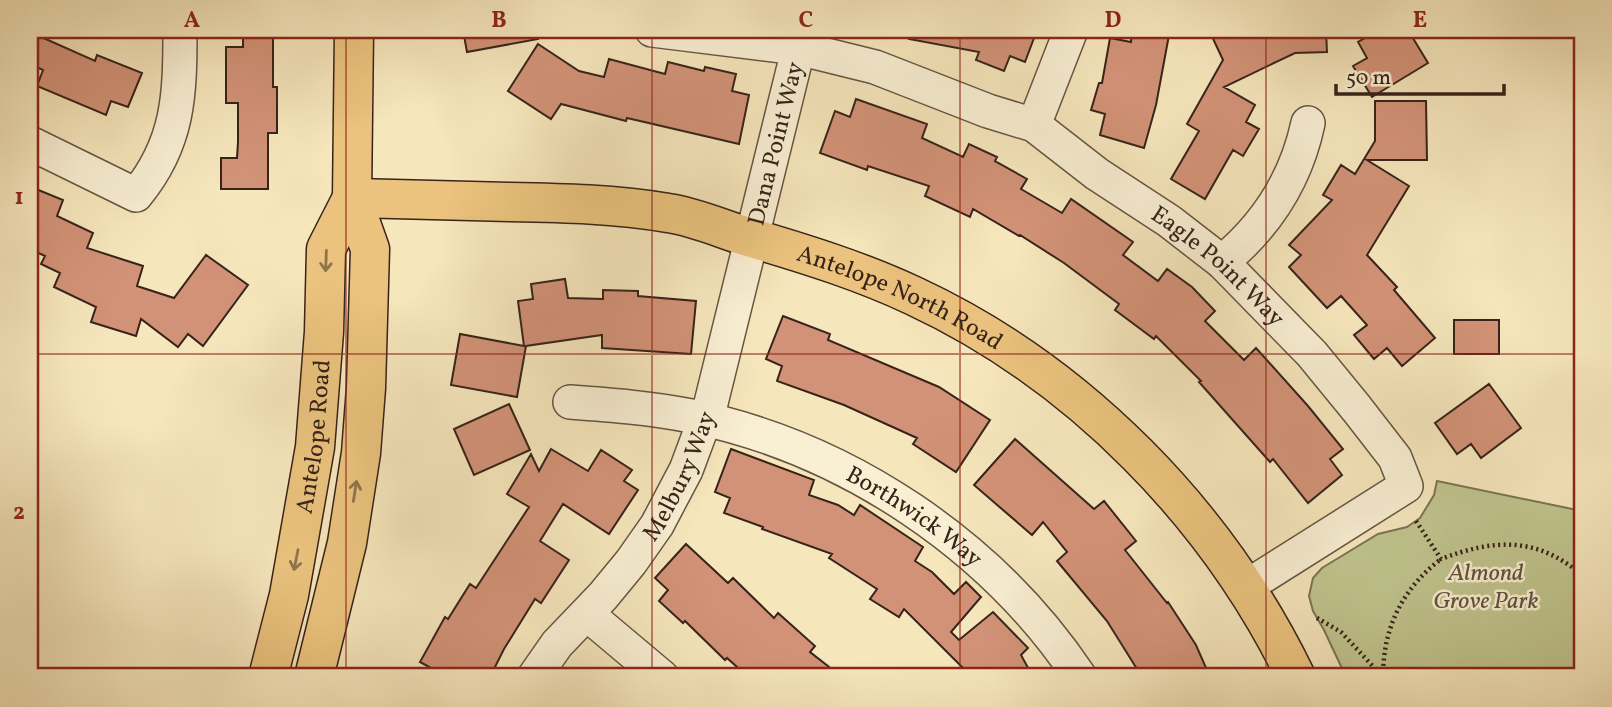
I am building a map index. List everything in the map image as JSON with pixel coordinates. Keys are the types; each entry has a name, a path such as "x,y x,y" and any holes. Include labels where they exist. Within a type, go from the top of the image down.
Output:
{"main road":[{"name":"Antelope Road","path":"314,677 347,543 361,453 366,388 370,249 352,198 354,30"},
{"name":"Antelope Road","path":"268,677 289,595 315,447 327,249 352,198"},
{"name":"Antelope North Road","path":"352,198 600,204 672,213 811,255 918,298 1017,355 1074,398 1128,445 1205,530 1246,587 1296,677"}],"street":[{"path":"30,143 136,195 161,158 177,115 180,30"},
{"name":"Eagle Point Way","path":"652,30 801,39 988,111 1034,125 1097,174 1169,221 1222,262 1312,354 1395,458 1406,486 1246,587"},
{"path":"1034,125 1071,30"},
{"name":"Dana Point Way","path":"752,239 801,39"},
{"path":"1222,262 1253,233 1276,204 1302,153 1308,123"},
{"name":"Melbury Way","path":"534,677 557,644 587,614 631,562 657,525 686,470 706,420 752,239"},
{"name":"Borthwick Way","path":"570,402 625,406 706,420 797,448 857,477 905,505 949,537 991,573 1030,612 1080,677"},
{"path":"587,614 662,677"}],"path":[{"path":"1416,521 1441,559"},
{"path":"1383,677 1385,647 1394,615 1417,580 1441,559 1486,545 1521,545 1556,557 1582,575"},
{"path":"1317,618 1341,632 1383,677"}],"green space":[{"name":"Almond Grove Park","path":"1437,481 1582,511 1582,677 1346,677 1313,611 1309,596 1313,578 1322,568 1378,534 1407,527 1420,518 1434,495"}],"building":[{"path":"463,30 537,30 538,39 467,52"},
{"path":"910,30 1037,30 1025,62 1010,56 1004,71 976,60 979,52 909,39"},
{"path":"1132,30 1169,35 1156,105 1144,148 1100,135 1105,114 1091,110 1099,83 1102,83 1110,38 1131,42"},
{"path":"1209,30 1326,30 1327,52 1295,53 1224,87 1255,105 1246,122 1259,129 1243,156 1233,150 1205,199 1171,179 1199,131 1187,124 1223,60"},
{"path":"1379,30 1408,30 1428,63 1372,97 1353,66 1367,58 1358,42"},
{"path":"243,31 273,31 273,87 277,87 277,133 268,133 268,189 221,189 221,158 237,158 238,142 238,103 226,103 226,47 243,47"},
{"path":"30,32 95,61 97,55 142,73 128,107 111,101 106,115 37,86 43,70 30,64"},
{"path":"538,44 579,71 604,77 609,59 665,74 668,62 704,71 705,67 736,74 732,91 749,95 739,144 627,118 626,121 561,104 551,119 508,91"},
{"path":"856,99 927,124 922,138 963,157 969,144 997,157 995,161 1027,179 1021,189 1062,213 1071,199 1133,242 1123,255 1158,281 1167,269 1192,287 1215,311 1205,321 1244,360 1256,348 1343,449 1330,459 1342,475 1308,503 1273,459 1270,462 1199,382 1201,381 1156,336 1154,339 1115,310 1119,304 1064,263 973,209 970,217 925,196 929,186 868,166 867,170 820,153 835,111 850,117"},
{"path":"1375,101 1426,101 1427,160 1367,160 1409,186 1367,255 1397,287 1394,290 1435,338 1402,366 1387,348 1374,359 1354,335 1367,325 1341,296 1327,308 1289,267 1301,255 1289,245 1332,200 1323,195 1341,165 1355,174 1375,141"},
{"path":"36,189 63,200 57,216 93,233 87,248 143,266 137,286 174,298 206,255 248,285 203,346 188,334 178,347 141,319 136,336 91,322 96,307 54,287 60,273 41,264 45,256 30,249 30,204"},
{"path":"565,279 568,298 603,299 603,290 638,291 638,296 696,301 691,354 602,348 602,335 526,346 517,397 451,385 460,334 524,346 518,301 533,299 531,284"},
{"path":"783,316 830,334 828,340 939,387 990,420 956,472 913,444 917,438 844,405 777,381 782,366 766,359"},
{"path":"1454,320 1499,320 1499,354 1454,354"},
{"path":"1489,384 1521,428 1481,458 1471,444 1457,454 1435,423"},
{"path":"509,404 530,450 474,475 454,429"},
{"path":"1015,439 1094,509 1104,501 1136,541 1125,550 1168,602 1196,645 1210,677 1142,677 1107,621 1057,561 1067,552 1043,522 1032,535 974,485"},
{"path":"551,449 588,471 601,450 632,470 624,481 638,490 609,534 563,504 540,541 569,560 541,603 535,599 490,677 426,677 431,668 420,662 445,617 448,619 470,584 476,588 529,507 507,494 531,454 539,471"},
{"path":"731,449 814,480 809,495 838,505 854,515 860,505 923,547 915,561 932,572 954,594 966,582 981,597 951,632 959,640 993,612 1028,648 1021,655 1033,677 972,677 904,609 899,617 870,599 877,589 829,558 832,554 724,513 730,498 715,492"},
{"path":"686,544 728,583 733,578 774,618 778,613 815,646 810,652 842,677 748,677 727,658 725,660 685,621 683,623 659,601 668,590 655,578"}]}
